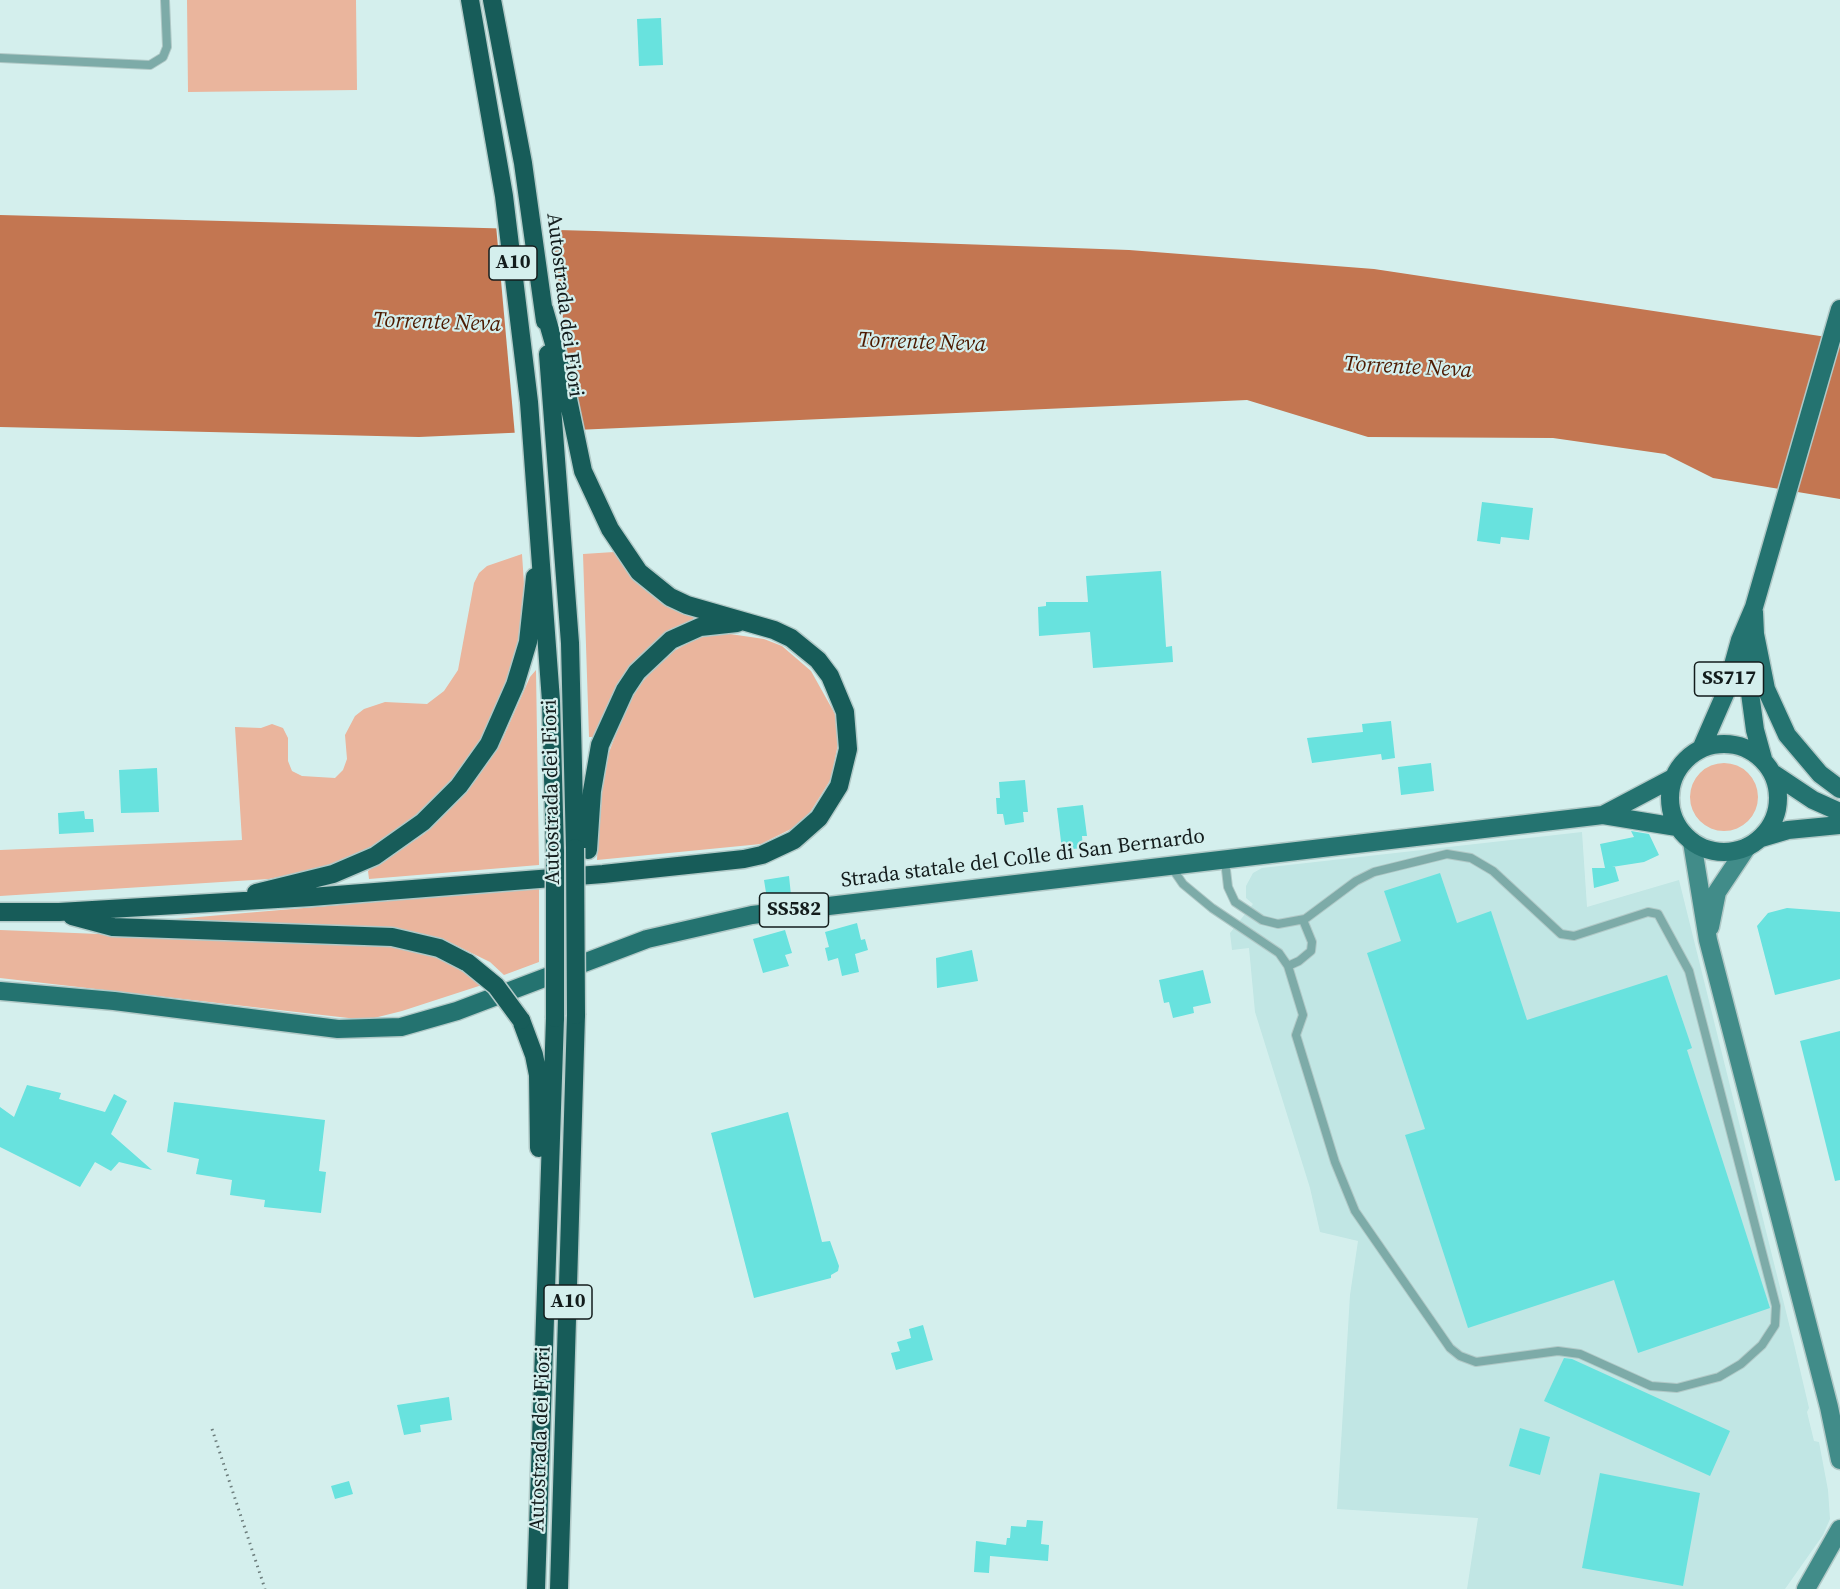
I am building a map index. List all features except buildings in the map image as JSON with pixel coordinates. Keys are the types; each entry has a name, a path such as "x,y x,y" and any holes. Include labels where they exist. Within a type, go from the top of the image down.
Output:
{"highway":[{"name":"Autostrada dei Fiori","path":"470,0 501,174 517,290 540,529 551,701 555,854 555,1018 536,1589"},
{"name":"Autostrada dei Fiori","path":"492,0 523,163 544,309 562,527 582,849 577,940 560,1589"},
{"path":"0,912 59,912 223,903 603,874 744,859 779,848 807,830 831,803 845,768 848,731 838,694 818,660 791,638 745,621 687,605 669,597 639,572 610,529 583,471 563,375 544,309"},
{"path":"223,903 333,874 375,856 423,822 459,786 489,744 508,704 523,662 528,642 540,529"},
{"path":"582,849 600,745 624,690 638,672 671,640 700,627 745,621"},
{"path":"59,912 113,927 392,937 415,940 439,948 468,963 496,986 521,1020 534,1055 538,1075 538,1146 548,1221"}],"main road":[{"name":"SS717","path":"1701,749 1725,694 1740,640 1754,607 1840,309"},
{"name":"SS717","path":"1754,607 1755,634 1750,693 1763,759"},
{"path":"1755,634 1766,689 1787,735 1820,774 1840,789"},
{"path":"1754,843 1772,824 1778,808 1779,791 1774,774 1763,759 1752,750 1737,744 1720,743 1701,749 1680,765 1673,778 1669,794 1671,811 1677,827 1692,842 1709,850 1728,852 1754,843 1788,830 1840,825"},
{"path":"1774,774 1813,800 1840,812"},
{"name":"Strada statale del Colle di San Bernardo","path":"1603,815 1673,778"},
{"name":"Strada statale del Colle di San Bernardo","path":"0,991 114,1001 338,1029 401,1028 457,1011 647,939 752,915 1224,857 1603,815 1677,827"}],"street":[{"path":"1692,842 1708,940 1829,1407 1840,1460"},
{"path":"1708,940 1717,892 1754,843"},
{"path":"1806,1589 1840,1529"}],"lane":[{"path":"0,58 150,65 163,57 167,47 165,0"},
{"path":"1169,864 1183,884 1212,908 1279,953 1288,966 1303,1015 1296,1035 1335,1162 1355,1211 1389,1264 1455,1352 1476,1362 1558,1351 1569,1352 1580,1354 1651,1386 1677,1388 1719,1377 1741,1364 1762,1345 1775,1325 1776,1306 1689,970 1658,914 1648,912 1574,936 1561,934 1493,871 1472,858 1447,854 1365,876 1303,920 1278,924 1245,910 1235,902 1227,887 1224,857"},
{"path":"1288,966 1311,951 1312,942 1303,920"}],"path":[{"path":"212,1429 265,1589"}],"shaded area":[{"path":"187,0 356,0 357,90 188,92"},
{"path":"614,552 647,587 670,605 694,617 693,620 671,629 633,664 609,702 598,737 589,737 583,554"},
{"path":"522,554 525,599 522,637 508,691 483,741 442,793 403,829 370,848 321,868 269,879 0,896 0,850 242,840 235,727 261,728 272,724 283,728 288,738 288,761 292,771 302,776 335,778 343,770 347,759 345,735 355,716 364,709 385,702 427,704 444,691 458,670 474,583 479,573 487,566"},
{"path":"713,634 764,639 782,646 811,671 835,714 839,739 831,779 809,814 795,827 761,844 597,860 599,809 608,755 625,710 637,688 665,656 697,638"},
{"path":"536,670 539,865 369,879 368,871 424,834 467,792 503,738 530,677"},
{"path":"1724,763 1737,766 1748,773 1755,784 1758,797 1755,810 1748,821 1737,828 1724,831 1711,828 1700,821 1693,810 1690,797 1693,784 1700,773 1711,766"},
{"path":"1582,832 1587,907 1679,880 1794,1344 1814,1441 1819,1442 1828,1490 1830,1519 1823,1535 1785,1589 1467,1589 1478,1518 1337,1509 1350,1295 1358,1241 1320,1232 1310,1188 1255,1012 1249,948 1232,950 1230,933 1253,904 1246,898 1246,886 1253,873 1262,868"},
{"path":"539,888 539,962 504,975 490,962 449,942 406,931 163,924 163,920"},
{"path":"0,930 396,946 436,957 460,968 482,985 366,1020 0,978"}],"water":[{"name":"Torrente Neva","path":"0,215 595,231 1129,250 1374,269 1840,339 1840,499 1713,478 1665,454 1553,438 1368,437 1247,400 419,437 0,427"}],"pier":[{"path":"496,225 551,227 574,402 574,433 515,436"}]}
